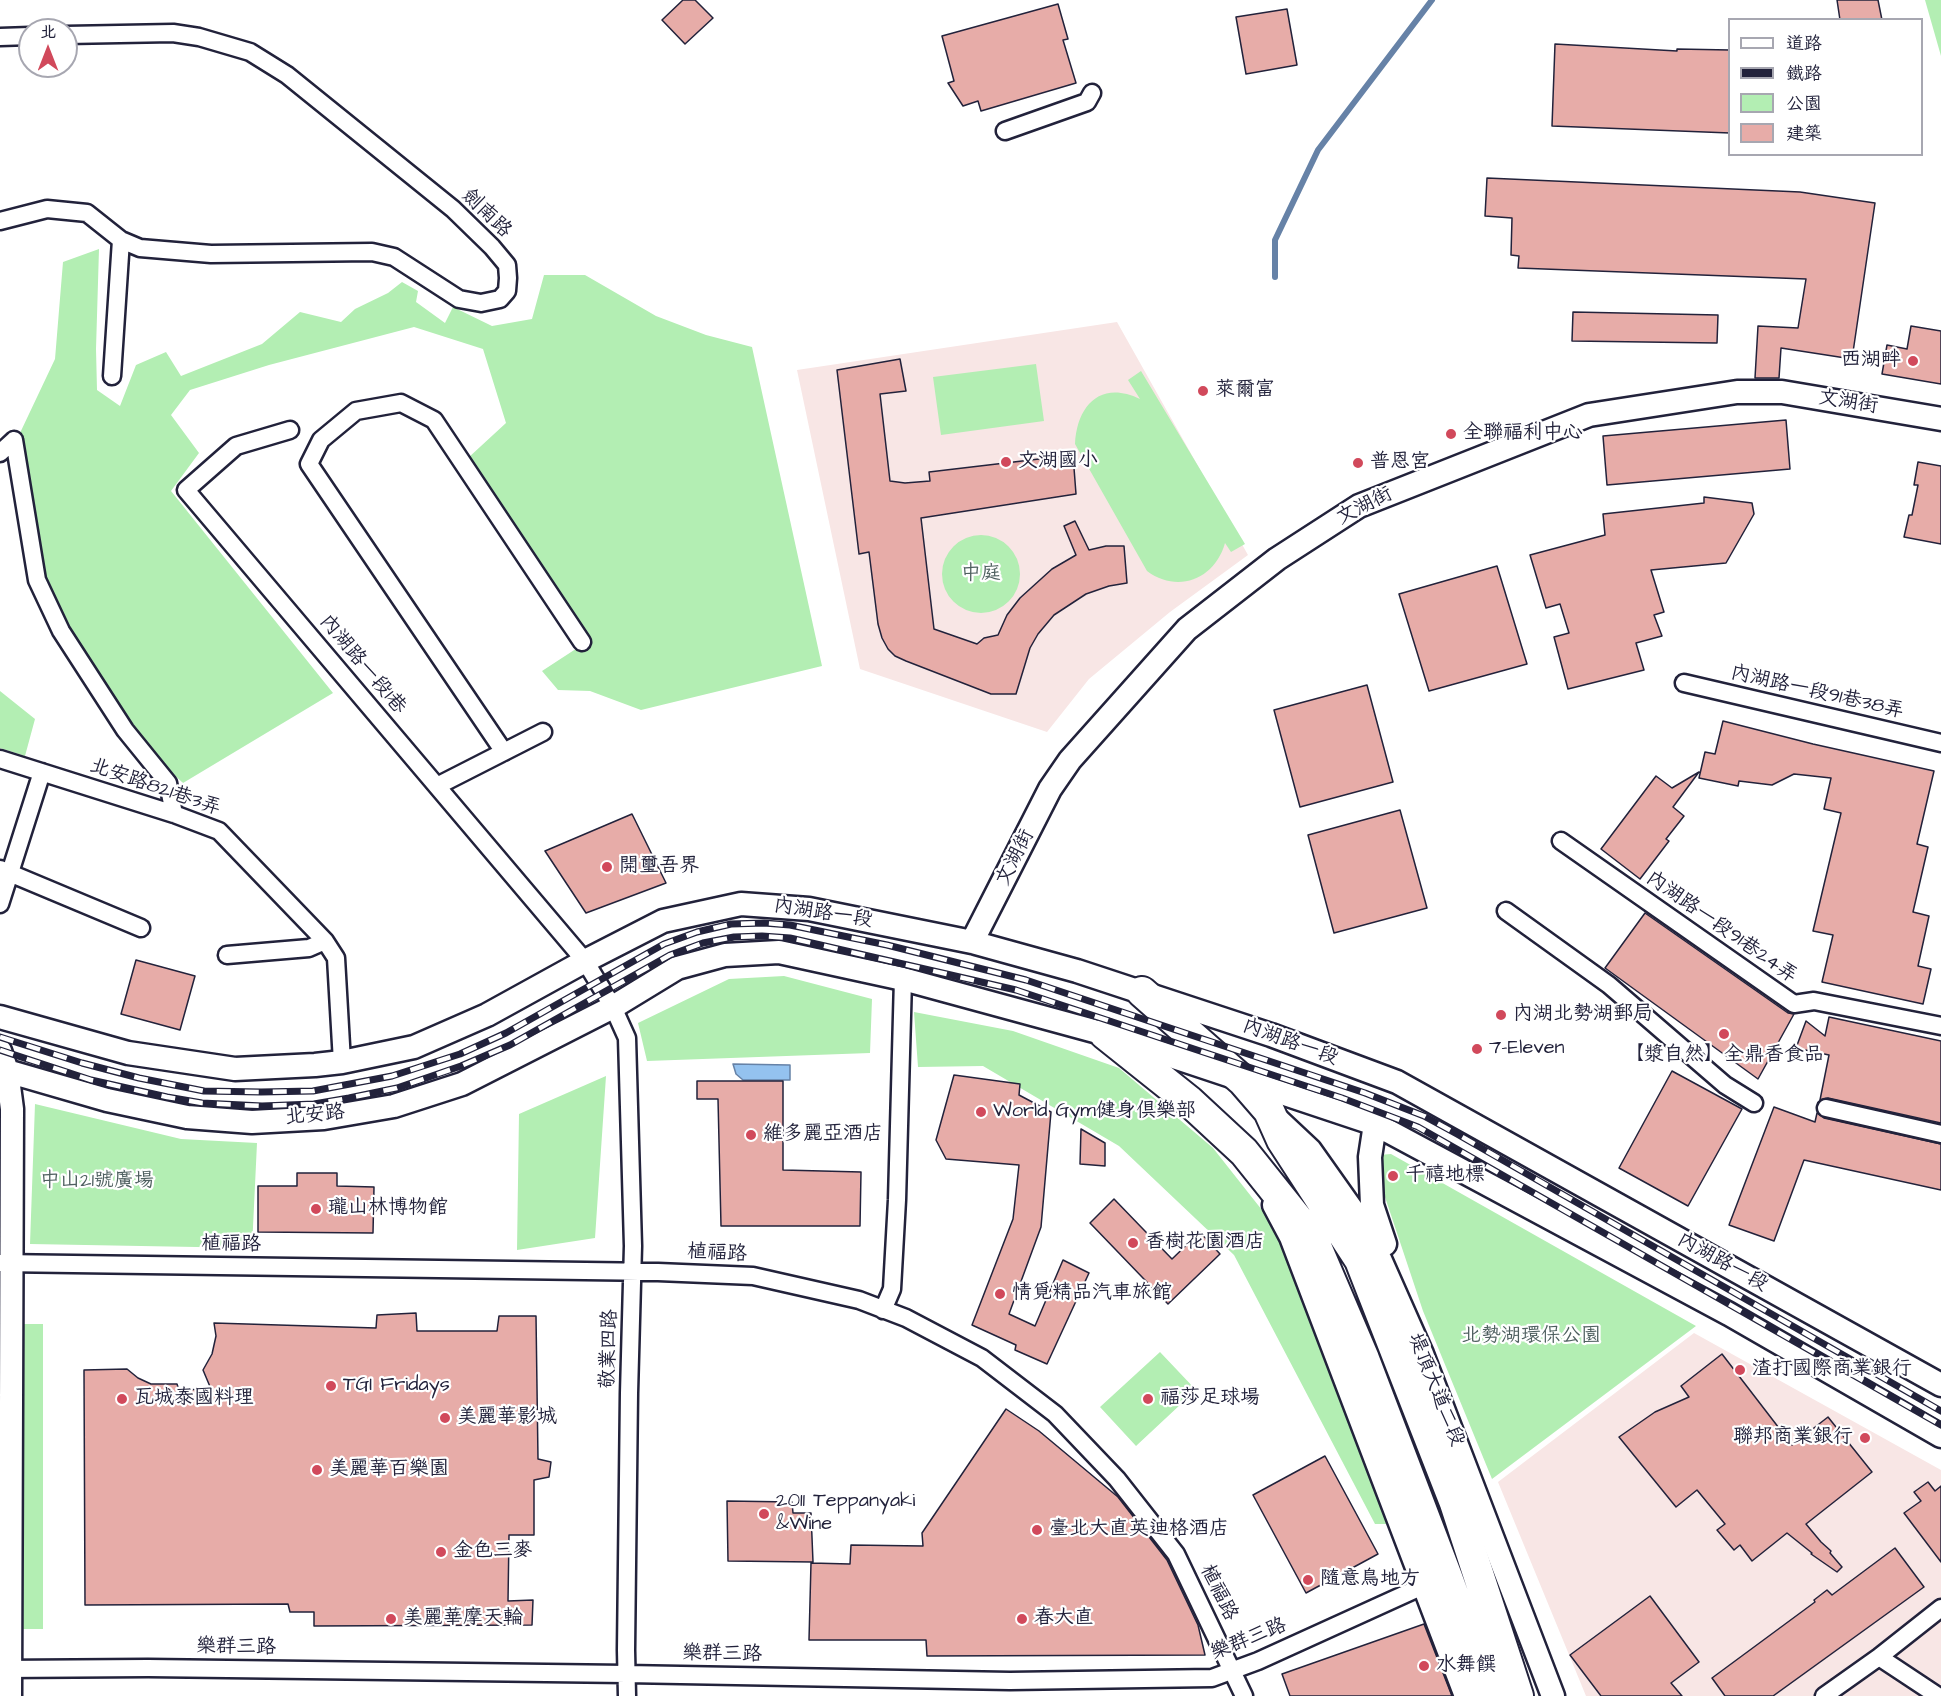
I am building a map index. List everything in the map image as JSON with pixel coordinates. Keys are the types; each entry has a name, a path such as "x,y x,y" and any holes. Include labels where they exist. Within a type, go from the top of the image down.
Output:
{"highway":[{"name":"堤頂大道二段","path":"1142,992 1243,1081 1269,1111 1282,1140 1360,1260 1455,1503 1518,1696"},
{"path":"1105,1034 1189,1101 1244,1152 1312,1237 1364,1359 1490,1696"}],"main road":[{"name":"文湖街","path":"972,942 1050,789 1070,760 1187,629 1277,559 1359,506 1589,415 1725,393 1782,392 1941,418"},
{"name":"內湖路一段","path":"585,961 663,921 741,904 808,909 972,942 1077,970 1271,1035 1397,1082 1941,1385"},
{"name":"內湖路一段","path":"613,1007 677,968 725,955 779,952 903,979 1105,1034 1375,1124 1730,1314 1941,1436"},
{"path":"0,1017 128,1053 235,1069 315,1065 342,1062 414,1047 487,1015 585,961"},
{"name":"北安路","path":"2,1063 107,1100 186,1117 252,1122 324,1118 394,1106 462,1084 613,1007"},
{"path":"2,1063 12,1109 6,1263 5,1669 10,1696"},
{"name":"堤頂大道二段","path":"1269,1111 1310,1150 1368,1232 1422,1354 1553,1696"},
{"path":"1375,1124 1370,1157 1372,1205 1422,1354"},
{"path":"1244,1152 1291,1237 1466,1696"}],"street":[{"name":"劍南路","path":"0,221 47,208 87,213 121,240 140,248 211,254 372,252 394,257 459,299 481,303 500,298 507,291 507,266 492,247 453,209 287,75 250,52 199,37 173,33 78,34"},
{"path":"0,37 18,36"},
{"path":"1005,131 1088,102 1092,93"},
{"path":"112,376 121,240"},
{"path":"504,752 309,464 321,440 356,411 367,409 401,403 434,420 582,642"},
{"name":"內湖路一段1巷","path":"290,430 236,446 186,490 585,961 613,1007"},
{"path":"0,453 14,440 37,580 61,631 125,730 168,783 174,814"},
{"name":"內湖路一段91巷38弄","path":"1684,683 1941,743"},
{"path":"437,786 543,732"},
{"name":"北安路821巷3弄","path":"0,759 174,814 219,831 325,941"},
{"path":"0,904 5,870 42,772"},
{"name":"內湖路一段91巷24弄","path":"1560,841 1794,1004 1814,1001 1941,1026"},
{"path":"5,870 141,928"},
{"path":"1506,911 1609,985 1725,1085 1754,1103"},
{"path":"227,955 309,948 325,941 336,958 342,1062"},
{"path":"883,1310 892,1289 897,1200 903,979"},
{"name":"敬業四路","path":"613,1007 627,1038 633,1272 629,1394 627,1696"},
{"path":"1826,1108 1941,1134"},
{"name":"植福路","path":"6,1263 633,1272 753,1276 860,1300 906,1318 982,1358 1055,1414 1117,1479 1176,1554 1244,1696"},
{"name":"樂群三路","path":"5,1669 148,1668 1010,1681 1212,1678 1258,1661 1423,1586"},
{"path":"1824,1696 1879,1657 1941,1608"},
{"path":"1879,1657 1938,1696"}],"shaded area":[{"name":"文湖國小","path":"1117,322 1248,555 1170,612 1089,679 1047,732 860,669 797,370"},
{"path":"1694,1333 1941,1470 1941,1696 1586,1696 1498,1482"}],"green space":[{"path":"1925,0 1941,0 1941,56"},
{"path":"99,249 97,390 120,406 136,365 166,352 181,376 262,344 300,312 341,322 355,309 388,293 402,282 418,291 416,302 445,323 453,307 492,326 532,319 544,275 585,275 656,316 706,335 752,347 822,666 641,710 590,691 558,690 542,671 588,641 468,458 506,423 483,349 414,327 269,365 190,390 171,415 199,453 171,491 333,693 183,783 144,747 44,585 20,433 55,359 63,262"},
{"path":"1036,364 1044,421 941,435 933,377"},
{"path":"1141,371 1245,544 1231,552 1225,543 1213,566 1204,574 1183,582 1159,578 1147,571 1075,444 1081,418 1086,408 1094,400 1114,393 1140,399 1128,380"},
{"name":"中庭","path":"981,535 996,538 1009,546 1017,559 1020,574 1017,589 1009,602 996,610 981,613 966,610 953,602 945,589 942,574 945,559 953,546 966,538"},
{"path":"0,691 35,719 25,756 0,748"},
{"path":"784,976 872,999 870,1053 647,1061 638,1023 729,979"},
{"path":"914,1012 1013,1031 1119,1068 1213,1148 1273,1224 1327,1355 1391,1524 1375,1524 1234,1255 1119,1146 983,1066 918,1067"},
{"path":"606,1076 595,1238 517,1250 519,1114"},
{"name":"中山21號廣場","path":"35,1104 181,1139 257,1143 252,1248 30,1244"},
{"name":"北勢湖環保公園","path":"1391,1154 1696,1326 1492,1479 1423,1311 1376,1170 1379,1155"},
{"path":"24,1324 43,1324 43,1629 23,1629"},
{"name":"福莎足球場","path":"1160,1352 1196,1390 1136,1446 1100,1407"}],"water":[{"path":"733,1064 790,1065 790,1080 743,1080 736,1074"}],"building":[{"path":"683,0 695,0 713,18 685,44 662,20"},
{"path":"1837,0 1878,0 1882,18 1840,18"},
{"path":"1058,4 1068,39 1063,40 1076,83 981,111 978,101 963,106 948,83 954,81 942,36"},
{"path":"1287,9 1297,65 1246,74 1236,17"},
{"path":"1555,44 1677,51 1677,49 1728,50 1728,133 1552,126"},
{"path":"1487,178 1800,192 1875,203 1852,359 1781,348 1779,378 1755,378 1758,326 1798,328 1806,279 1518,268 1519,256 1511,255 1512,218 1485,216"},
{"path":"1573,312 1718,315 1717,343 1572,341"},
{"name":"西湖畔","path":"1911,326 1941,331 1941,384 1882,374 1887,345 1907,349"},
{"path":"900,359 906,391 880,394 890,481 905,483 930,481 929,472 1073,455 1076,494 921,518 934,629 977,644 984,638 998,635 1007,615 1020,598 1052,569 1076,555 1064,526 1075,521 1089,550 1106,546 1124,546 1127,583 1086,594 1054,615 1030,648 1016,694 991,694 906,661 895,656 882,638 878,624 869,552 859,554 837,370"},
{"path":"1786,420 1790,469 1607,485 1603,436"},
{"path":"1918,462 1941,466 1941,544 1904,537 1909,515 1912,515 1918,485 1914,485"},
{"path":"1704,497 1752,503 1754,514 1726,563 1651,570 1664,612 1654,615 1662,636 1636,643 1644,670 1568,689 1554,637 1569,633 1560,604 1546,608 1530,555 1605,535 1603,514 1704,503"},
{"path":"1497,566 1527,664 1429,691 1399,594"},
{"path":"1367,685 1393,782 1300,807 1274,710"},
{"path":"1723,721 1934,771 1917,844 1928,847 1913,912 1929,916 1918,966 1931,969 1923,1004 1822,982 1833,935 1813,931 1841,813 1824,809 1831,778 1794,774 1772,785 1739,781 1738,786 1699,778 1705,752 1715,754"},
{"path":"1699,772 1673,807 1684,816 1666,839 1669,841 1640,879 1601,849 1656,776 1672,788"},
{"path":"1400,810 1427,908 1334,933 1308,835"},
{"name":"開璽吾界","path":"632,814 666,883 586,913 545,851"},
{"path":"1645,913 1788,1013 1794,1014 1758,1079 1605,968"},
{"path":"136,960 195,976 180,1030 121,1014"},
{"path":"1829,1017 1941,1041 1941,1123 1828,1098 1820,1100 1829,1055 1796,1048 1806,1021 1825,1036"},
{"path":"1672,1071 1742,1109 1688,1206 1619,1168"},
{"path":"954,1075 1020,1084 1019,1095 1051,1112 1041,1227 1009,1314 1035,1326 1063,1260 1089,1273 1047,1364 1015,1350 1016,1345 972,1325 1013,1219 1019,1165 946,1159 936,1140"},
{"name":"維多麗亞酒店","path":"697,1081 783,1081 783,1170 861,1172 860,1226 721,1226 718,1099 697,1099"},
{"path":"1774,1107 1815,1122 1817,1113 1824,1118 1941,1144 1941,1190 1804,1160 1774,1241 1729,1225"},
{"path":"1081,1129 1105,1143 1105,1166 1080,1164"},
{"name":"瓏山林博物館","path":"297,1173 337,1173 337,1186 374,1187 373,1233 258,1232 258,1186 297,1186"},
{"name":"香樹花園酒店","path":"1114,1199 1172,1259 1200,1232 1220,1254 1168,1304 1090,1223"},
{"name":"美麗華百樂園","path":"416,1313 417,1331 497,1331 499,1316 536,1316 538,1459 551,1462 549,1477 534,1480 534,1535 509,1535 508,1601 533,1600 532,1625 314,1626 314,1612 290,1612 288,1604 85,1605 84,1370 127,1369 138,1378 151,1384 177,1384 179,1390 211,1389 203,1370 212,1354 216,1336 214,1323 376,1328 377,1315"},
{"path":"1722,1354 1792,1445 1828,1417 1872,1472 1806,1524 1831,1551 1830,1553 1842,1567 1837,1572 1787,1533 1752,1561 1740,1545 1734,1550 1717,1530 1725,1524 1697,1490 1676,1507 1619,1437 1655,1412 1689,1397 1681,1386"},
{"name":"臺北大直英迪格酒店","path":"1006,1409 1039,1431 1118,1497 1167,1560 1198,1625 1205,1655 927,1656 926,1640 809,1640 811,1563 850,1564 851,1545 923,1546 922,1533"},
{"path":"1325,1456 1378,1554 1306,1593 1253,1495"},
{"path":"1928,1482 1935,1491 1941,1486 1941,1562 1904,1513 1921,1501 1914,1492"},
{"path":"727,1501 792,1502 793,1513 811,1513 813,1562 728,1561"},
{"path":"1895,1548 1924,1587 1773,1696 1725,1696 1712,1678 1815,1602 1814,1600 1827,1590 1832,1595"},
{"path":"1650,1596 1699,1662 1671,1683 1682,1696 1601,1696 1570,1655"},
{"path":"1424,1624 1452,1696 1290,1696 1282,1674"}],"waterway":[{"path":"1275,277 1275,240 1318,150 1432,0"}],"railway":[{"path":"0,1037 82,1063 139,1078 204,1091 313,1091 392,1076 460,1054 506,1033 664,944 697,932 731,924 790,925 887,945 1026,980 1365,1093 1424,1116 1941,1411"},
{"path":"0,1050 91,1080 167,1097 202,1103 262,1106 314,1104 397,1088 461,1066 510,1045 670,955 703,943 734,937 790,938 1016,990 1342,1098 1418,1127 1941,1425"}],"place":[{"name":"西湖畔","path":"1913,361"},
{"name":"萊爾富","path":"1203,391"},
{"name":"全聯福利中心","path":"1451,434"},
{"name":"文湖國小","path":"1006,462"},
{"name":"普恩宮","path":"1358,463"},
{"name":"開璽吾界","path":"607,867"},
{"name":"內湖北勢湖郵局","path":"1501,1015"},
{"name":"【漿自然】全鼎香食品","path":"1724,1034"},
{"name":"7-Eleven","path":"1477,1049"},
{"name":"World Gym健身俱樂部","path":"981,1112"},
{"name":"維多麗亞酒店","path":"751,1135"},
{"name":"千禧地標","path":"1393,1176"},
{"name":"瓏山林博物館","path":"316,1209"},
{"name":"香樹花園酒店","path":"1133,1243"},
{"name":"情覓精品汽車旅館","path":"1000,1294"},
{"name":"渣打國際商業銀行","path":"1740,1370"},
{"name":"TGI Fridays","path":"331,1386"},
{"name":"瓦城泰國料理","path":"122,1399"},
{"name":"福莎足球場","path":"1148,1399"},
{"name":"美麗華影城","path":"445,1418"},
{"name":"聯邦商業銀行","path":"1865,1438"},
{"name":"美麗華百樂園","path":"317,1470"},
{"name":"2011 Teppanyaki &Wine","path":"764,1514"},
{"name":"臺北大直英迪格酒店","path":"1037,1530"},
{"name":"金色三麥","path":"441,1552"},
{"name":"隨意鳥地方","path":"1308,1580"},
{"name":"美麗華摩天輪","path":"391,1619"},
{"name":"春大直","path":"1022,1619"},
{"name":"水舞饌","path":"1424,1666"}]}
